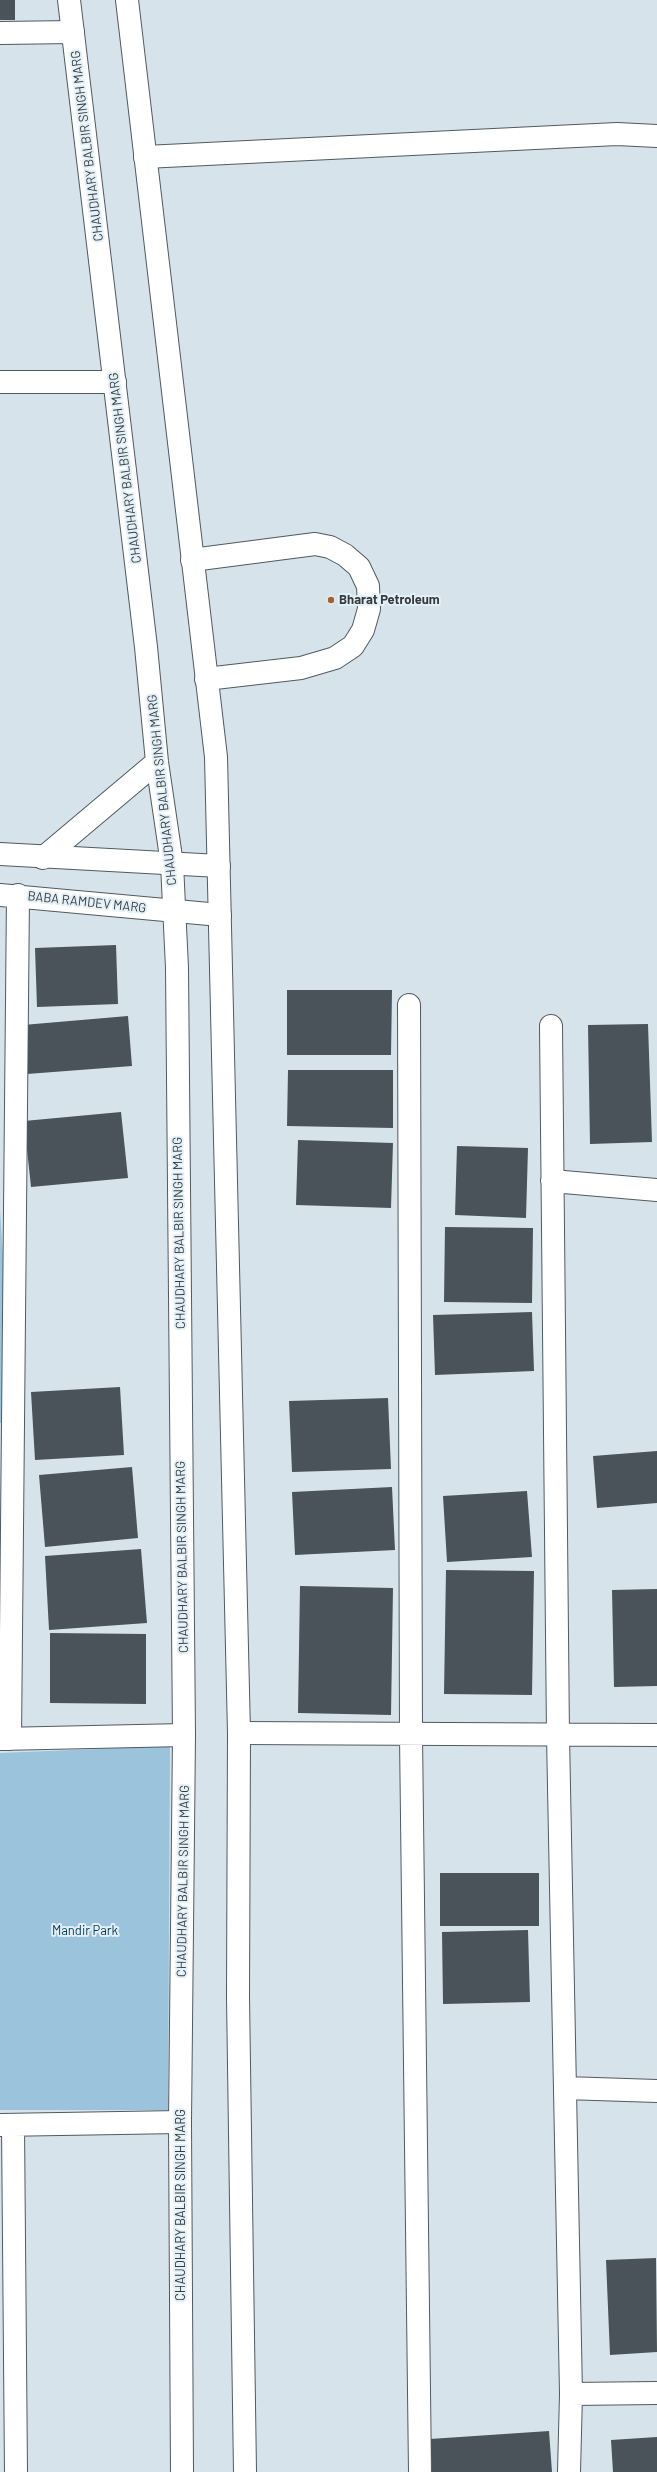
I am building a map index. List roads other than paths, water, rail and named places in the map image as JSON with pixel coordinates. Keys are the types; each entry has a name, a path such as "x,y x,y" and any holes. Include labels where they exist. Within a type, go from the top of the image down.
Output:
{"street":[{"name":"CHAUDHARY BALBIR SINGH MARG","path":"69,0 146,647 157,762 172,864 173,911 177,968 184,1734 180,2122 182,2472"},
{"path":"127,0 216,757 220,866 239,1733 238,1997 245,2472"},
{"path":"0,33 73,32"},
{"path":"145,157 617,134 657,136"},
{"path":"0,382 115,382"},
{"path":"192,560 315,544 330,547 345,555 359,567 368,586 369,609 364,630 353,646 336,658 301,668 206,679"},
{"path":"43,858 157,762"},
{"path":"0,854 43,858 220,866"},
{"path":"9,895 5,1739 184,1734"},
{"name":"BABA RAMDEV MARG","path":"9,895 220,915"},
{"path":"409,1005 411,1736 420,2472"},
{"path":"551,1026 558,1736 571,2394 569,2472"},
{"path":"552,1181 657,1190"},
{"path":"239,1733 411,1736 657,1735"},
{"path":"565,2088 657,2091"},
{"path":"16,2472 6,2125 180,2122"},
{"path":"571,2394 657,2393"}],"place":[{"name":"Bharat Petroleum","path":"331,600"}],"park label":[{"name":"Mandir Park","path":"85,1931"}]}
